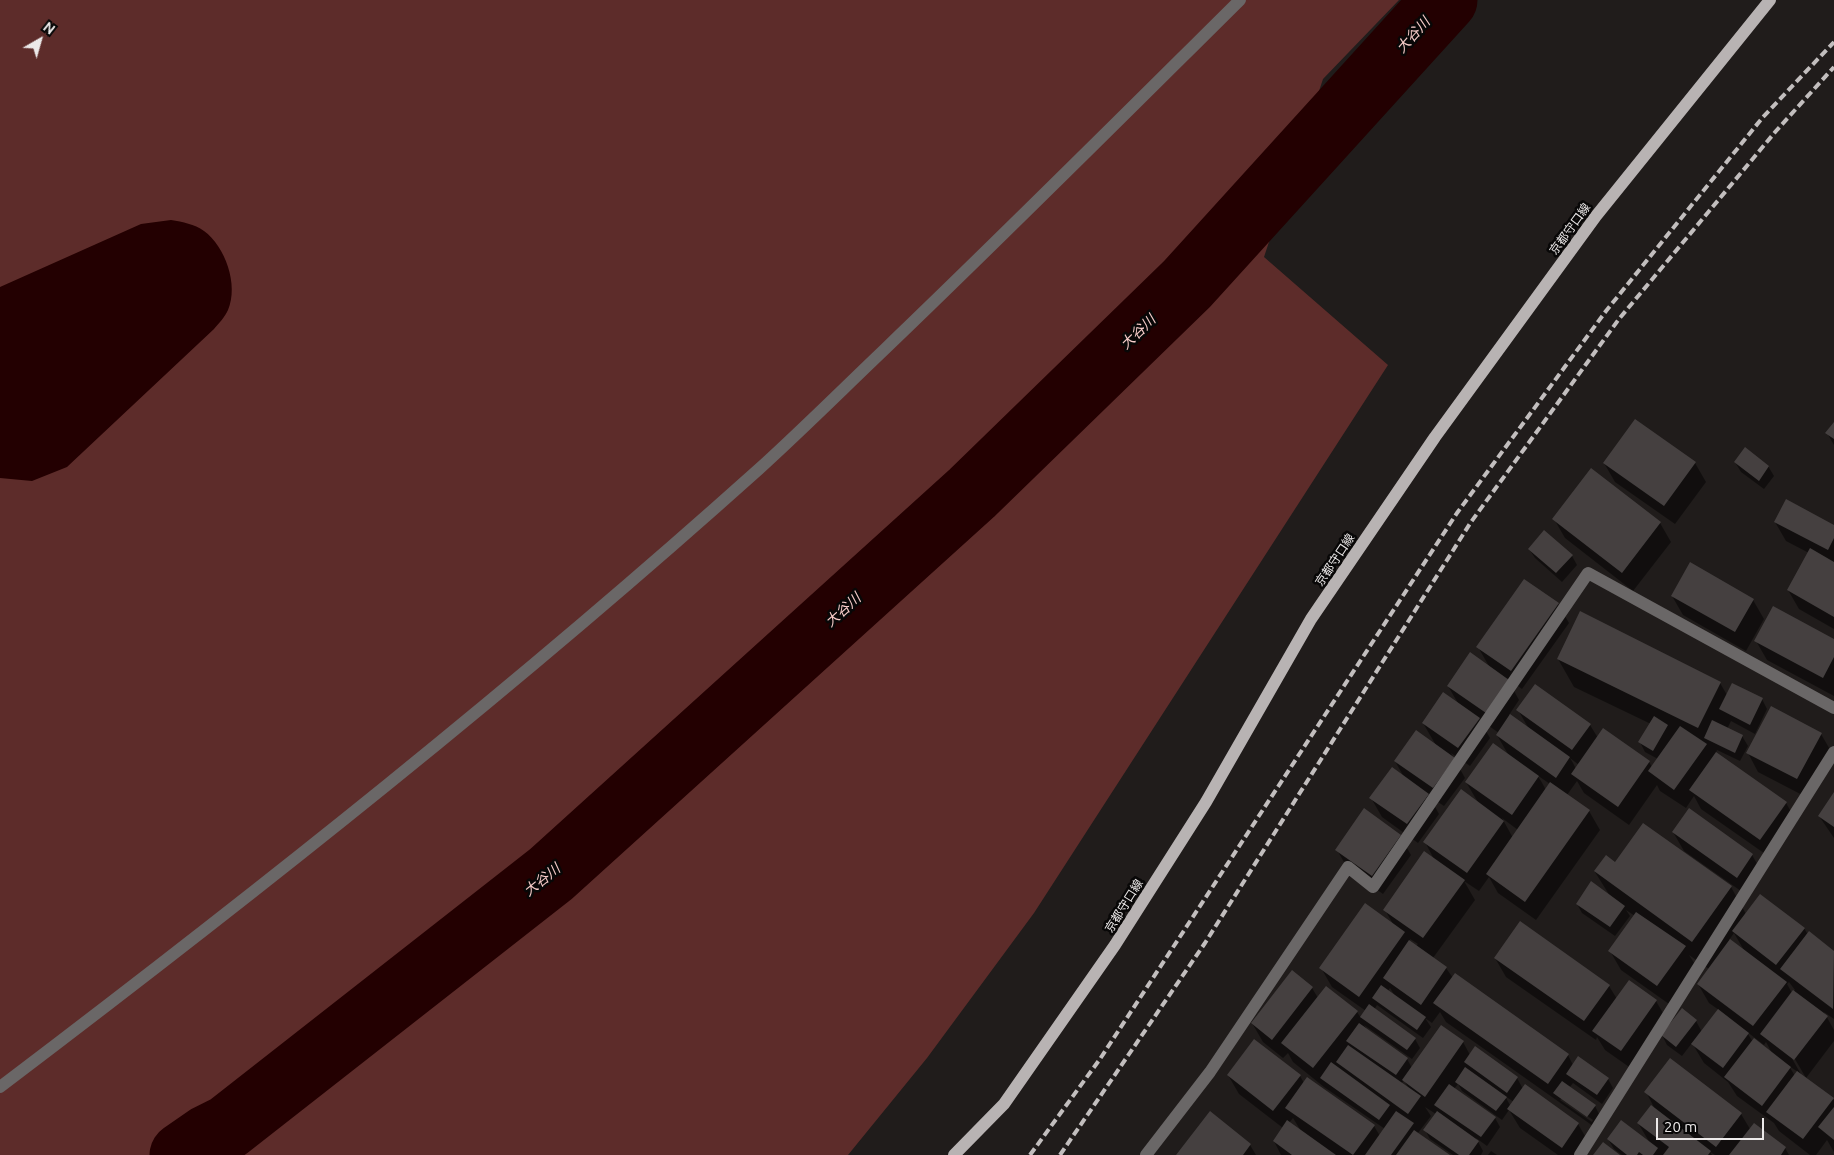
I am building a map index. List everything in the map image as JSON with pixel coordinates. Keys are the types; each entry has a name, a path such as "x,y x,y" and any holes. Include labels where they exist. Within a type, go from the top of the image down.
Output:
{"main road":[{"name":"京都守口線","path":"954,1155 1004,1104 1116,945 1206,802 1311,619 1435,437 1596,216 1770,0"}],"street":[{"path":"0,1086 191,941 378,793 627,585 762,466 848,384 1034,205 1240,0"},
{"path":"1146,1155 1210,1072 1348,867 1373,886 1588,573 1834,708"},
{"path":"1580,1155 1834,752"}],"shaded area":[{"path":"0,0 1399,0 1323,79 1264,257 1388,365 1034,913 927,1058 848,1155 0,1155"},
{"path":"171,220 188,224 204,231 212,238 224,256 231,278 232,289 231,300 225,315 214,329 67,467 32,481 0,478 0,287 141,224"}],"building":[{"path":"1635,419 1696,462 1664,506 1603,463"},
{"path":"1834,422 1834,439 1825,433"},
{"path":"1745,447 1769,466 1759,481 1734,462"},
{"path":"1591,468 1661,522 1622,573 1552,519"},
{"path":"1786,499 1834,525 1834,538 1828,550 1774,522"},
{"path":"1544,530 1573,555 1556,573 1528,549"},
{"path":"1810,548 1834,562 1834,617 1787,590"},
{"path":"1690,562 1754,599 1735,632 1671,596"},
{"path":"1524,579 1559,603 1511,671 1476,647"},
{"path":"1773,606 1834,639 1834,657 1823,678 1754,641"},
{"path":"1580,611 1721,682 1698,728 1557,659"},
{"path":"1470,652 1509,680 1486,713 1447,686"},
{"path":"1732,683 1763,698 1750,725 1719,709"},
{"path":"1535,684 1591,724 1572,750 1516,710"},
{"path":"1443,692 1480,718 1458,748 1422,723"},
{"path":"1771,706 1822,733 1797,779 1746,753"},
{"path":"1510,714 1570,757 1556,778 1496,735"},
{"path":"1654,716 1668,725 1653,751 1638,742"},
{"path":"1712,720 1743,735 1735,753 1704,738"},
{"path":"1680,726 1707,744 1674,790 1648,771"},
{"path":"1603,728 1650,761 1618,807 1571,774"},
{"path":"1416,730 1455,758 1433,788 1394,761"},
{"path":"1493,743 1539,776 1512,815 1465,782"},
{"path":"1716,752 1787,802 1760,840 1689,790"},
{"path":"1392,767 1429,794 1407,824 1369,798"},
{"path":"1550,782 1590,810 1525,902 1486,874"},
{"path":"1461,789 1504,821 1467,873 1423,842"},
{"path":"1834,792 1834,827 1818,816"},
{"path":"1364,808 1401,835 1372,876 1335,850"},
{"path":"1689,808 1753,854 1737,878 1672,832"},
{"path":"1643,823 1732,886 1692,942 1594,871 1606,855 1615,862"},
{"path":"1424,851 1465,880 1423,938 1383,910"},
{"path":"1591,881 1625,906 1610,927 1576,904"},
{"path":"1760,894 1805,928 1776,965 1732,931"},
{"path":"1365,903 1405,932 1359,997 1319,968"},
{"path":"1636,912 1686,946 1657,986 1608,951"},
{"path":"1520,921 1610,985 1584,1021 1494,958"},
{"path":"1809,931 1834,951 1833,1009 1780,969"},
{"path":"1730,939 1787,982 1753,1026 1697,984"},
{"path":"1409,940 1447,967 1421,1005 1383,978"},
{"path":"1292,970 1313,987 1272,1040 1251,1023"},
{"path":"1455,973 1569,1054 1548,1084 1433,1003"},
{"path":"1629,980 1657,1000 1621,1051 1592,1031"},
{"path":"1381,985 1426,1017 1417,1030 1372,998"},
{"path":"1326,986 1358,1011 1313,1068 1281,1043"},
{"path":"1793,990 1828,1016 1794,1060 1760,1034"},
{"path":"1369,1004 1416,1038 1407,1050 1360,1017"},
{"path":"1682,1008 1697,1020 1676,1047 1661,1035"},
{"path":"1718,1009 1749,1033 1723,1068 1691,1044"},
{"path":"1359,1023 1408,1058 1396,1075 1346,1041"},
{"path":"1441,1025 1464,1041 1425,1097 1402,1080"},
{"path":"1754,1038 1791,1067 1762,1106 1724,1077"},
{"path":"1254,1039 1301,1075 1273,1111 1227,1075"},
{"path":"1348,1045 1421,1096 1408,1114 1336,1062"},
{"path":"1475,1046 1518,1077 1507,1093 1464,1062"},
{"path":"1578,1056 1609,1078 1597,1095 1566,1074"},
{"path":"1670,1058 1742,1113 1716,1147 1644,1092"},
{"path":"1331,1062 1390,1105 1379,1120 1320,1078"},
{"path":"1465,1067 1507,1097 1496,1111 1455,1082"},
{"path":"1797,1071 1834,1098 1803,1139 1766,1112"},
{"path":"1307,1077 1375,1125 1353,1155 1285,1108"},
{"path":"1562,1081 1596,1105 1587,1117 1553,1093"},
{"path":"1449,1084 1496,1117 1481,1137 1434,1105"},
{"path":"1525,1084 1579,1123 1562,1148 1507,1109"},
{"path":"1651,1105 1711,1151 1708,1155 1663,1155 1669,1147 1637,1123"},
{"path":"1834,1107 1834,1140 1818,1127"},
{"path":"1210,1111 1251,1144 1243,1155 1176,1155"},
{"path":"1396,1111 1414,1123 1391,1155 1365,1155"},
{"path":"1437,1111 1479,1141 1469,1155 1459,1155 1423,1130"},
{"path":"1287,1120 1336,1155 1292,1155 1273,1141"},
{"path":"1621,1120 1658,1148 1653,1155 1643,1155 1639,1152 1637,1155 1627,1155 1607,1139"},
{"path":"1754,1123 1786,1147 1781,1155 1729,1155"},
{"path":"1414,1130 1450,1155 1396,1155"},
{"path":"1603,1142 1620,1155 1593,1155"}],"waterway":[{"name":"大谷川","path":"182,1155 208,1137 228,1127 551,874 972,493 1187,284 1445,0"}],"railway":[{"path":"1030,1155 1100,1059 1457,513 1606,311 1763,117 1834,42"},
{"path":"1060,1155 1205,943 1471,522 1619,319 1776,131 1834,67"}]}
